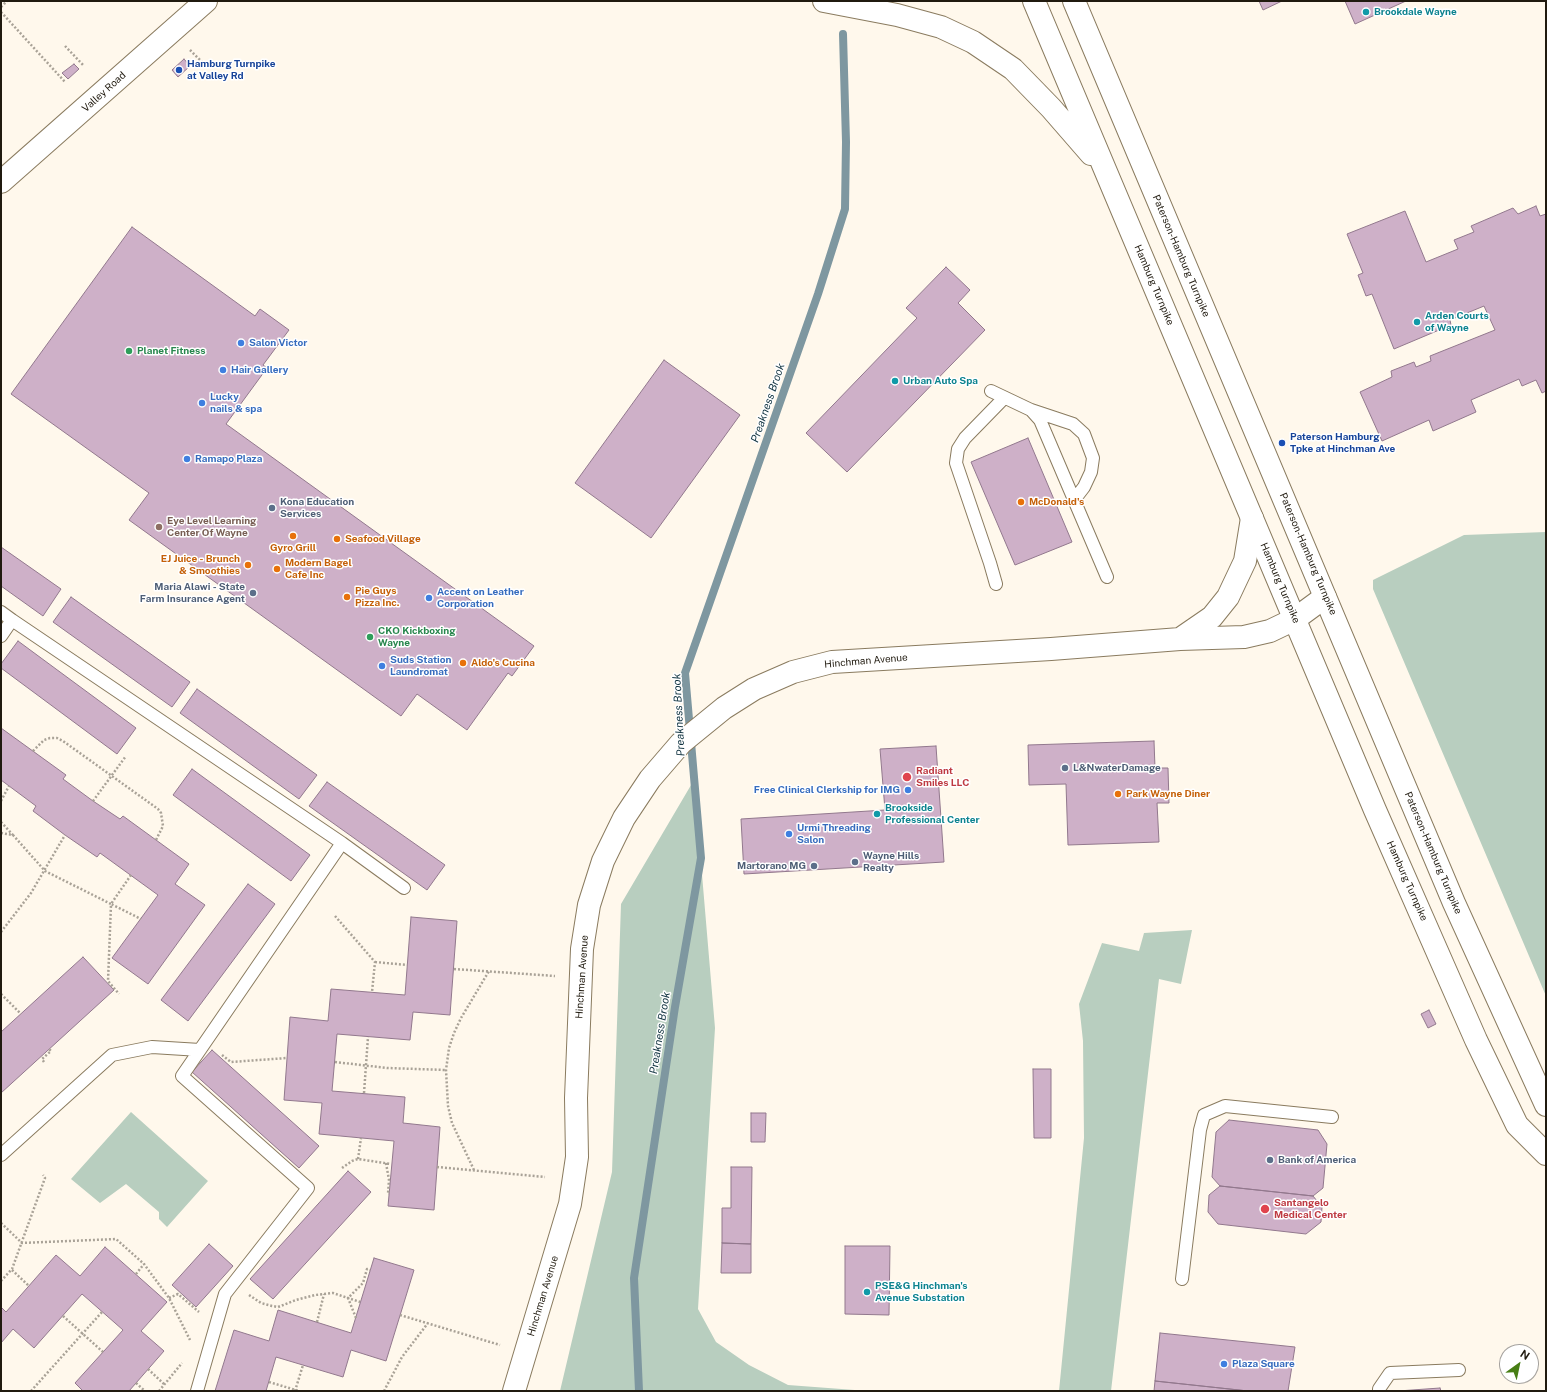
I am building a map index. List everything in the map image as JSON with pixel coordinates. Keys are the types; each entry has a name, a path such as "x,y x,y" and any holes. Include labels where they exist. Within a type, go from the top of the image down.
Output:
{"main road":[{"name":"Valley Road","path":"1,182 206,1"},
{"path":"824,1 897,15 942,27 973,42 1013,69 1051,108 1105,170"},
{"name":"Hamburg Turnpike","path":"1034,1 1375,810 1485,1060 1517,1125 1546,1154"},
{"name":"Paterson-Hamburg Turnpike","path":"1074,1 1454,903 1546,1105"},
{"path":"1180,639 1212,617 1228,597 1246,561 1252,518"},
{"name":"Hinchman Avenue","path":"514,1391 570,1204 577,1157 576,1098 582,949 589,905 603,861 624,818 650,779 683,742 724,708 754,689 793,672 832,662 1051,649 1180,639 1244,637 1270,631 1295,619 1325,597"}],"lane":[{"path":"991,391 1031,410 1073,424 1084,434 1093,458 1091,472 1084,487 1074,500"},
{"path":"996,584 956,464 958,449 966,438 1004,398"},
{"path":"1031,410 1040,420 1107,577"},
{"path":"1,612 342,843 404,888"},
{"path":"1,636 12,620"},
{"path":"197,1391 225,1294 308,1188 182,1076 342,843"},
{"path":"1,1155 112,1055 152,1047 200,1050"},
{"path":"1182,1279 1200,1130 1204,1115 1225,1106 1332,1117"},
{"path":"1379,1391 1390,1374 1459,1370"}],"path":[{"path":"1,7 8,1"},
{"path":"1,12 65,82"},
{"path":"66,46 84,66"},
{"path":"188,47 205,65"},
{"path":"33,751 44,740 57,738 158,809 161,813 163,826 156,840"},
{"path":"93,800 126,756"},
{"path":"1,801 9,786"},
{"path":"1,822 45,871 140,919"},
{"path":"1,833 13,835"},
{"path":"1,932 31,893 65,835"},
{"path":"119,994 108,981 111,904 131,875"},
{"path":"335,916 375,962 407,965"},
{"path":"372,992 375,962"},
{"path":"454,969 555,976"},
{"path":"474,1170 452,1123 446,1092 446,1070 449,1048 454,1033 461,1018 489,971"},
{"path":"1,994 21,1014"},
{"path":"364,1094 368,1037"},
{"path":"44,1062 42,1059 51,1051 49,1049"},
{"path":"220,1053 231,1062 287,1058"},
{"path":"335,1062 366,1066 446,1070"},
{"path":"358,1159 361,1138"},
{"path":"342,1168 358,1159 392,1164"},
{"path":"386,1163 389,1180 389,1194"},
{"path":"438,1167 545,1177"},
{"path":"1,1281 12,1269 45,1178 43,1174"},
{"path":"1,1223 22,1243 116,1239 144,1264 169,1298 191,1342"},
{"path":"136,1274 144,1264"},
{"path":"12,1269 29,1286"},
{"path":"348,1298 363,1283 367,1269 370,1270"},
{"path":"247,1294 261,1303 278,1306 296,1300 334,1293 360,1302"},
{"path":"169,1298 178,1294 203,1316"},
{"path":"317,1322 324,1294"},
{"path":"348,1298 356,1318"},
{"path":"31,1391 102,1312"},
{"path":"400,1314 500,1345"},
{"path":"63,1316 103,1352"},
{"path":"384,1391 402,1357 428,1323"},
{"path":"159,1391 185,1361"},
{"path":"295,1390 303,1365"},
{"path":"148,1370 165,1384"},
{"path":"268,1382 299,1391"},
{"path":"136,1383 145,1391"}],"green space":[{"path":"1546,532 1546,996 1373,589 1373,580 1464,535"},
{"path":"694,780 715,1028 698,1309 716,1342 749,1365 788,1385 868,1391 560,1391 612,1172 621,904"},
{"path":"1192,930 1181,984 1159,979 1111,1391 1059,1391 1084,1138 1083,1041 1079,1004 1102,943 1139,951 1144,933"},
{"path":"131,1112 208,1181 167,1227 159,1219 159,1212 126,1184 100,1203 71,1179"}],"building":[{"path":"1259,1 1282,1 1263,10"},
{"name":"Brookdale Wayne","path":"1345,1 1406,1 1355,24"},
{"path":"184,59 190,66 178,77 172,70"},
{"path":"74,64 79,69 68,79 62,73"},
{"name":"Arden Courts of Wayne","path":"1536,206 1540,216 1546,214 1546,391 1542,393 1536,380 1522,386 1519,379 1471,400 1476,412 1433,431 1429,420 1382,441 1360,392 1392,377 1391,371 1414,362 1416,367 1431,361 1430,356 1495,330 1484,306 1450,320 1451,325 1394,349 1372,294 1366,296 1358,275 1363,273 1347,234 1405,211 1426,262 1458,249 1454,240 1474,232 1471,226 1513,208 1518,214"},
{"name":"Ramapo Plaza","path":"132,227 255,316 260,309 289,330 263,365 267,368 226,424 534,646 512,676 508,673 467,730 417,694 401,716 129,520 149,493 11,394"},
{"name":"Urban Auto Spa","path":"946,267 970,290 958,303 985,330 847,472 806,433 917,318 906,308"},
{"path":"664,360 740,415 651,538 575,483"},
{"name":"McDonald's","path":"1028,438 1072,542 1015,565 971,462"},
{"path":"1,547 61,589 43,616 1,586"},
{"path":"71,597 190,682 172,707 53,622"},
{"path":"18,641 136,728 117,754 1,668 1,664"},
{"path":"197,689 317,775 299,799 180,713"},
{"path":"1,728 66,775 63,779 93,801 120,819 123,816 189,864 175,884 205,905 148,984 112,958 158,895 100,853 97,857 65,835 33,811 36,806 1,780"},
{"name":"Park Wayne Diner","path":"1154,741 1155,768 1168,768 1169,803 1157,803 1159,842 1068,845 1066,784 1029,785 1028,745"},
{"name":"Brookside Professional Center","path":"936,746 944,862 744,874 741,819 885,810 880,749"},
{"path":"192,769 310,855 291,881 173,795"},
{"path":"327,782 445,865 427,890 309,806"},
{"path":"248,884 275,904 188,1021 161,1000"},
{"path":"411,917 457,921 450,1015 413,1012 410,1040 337,1034 332,1091 405,1097 403,1123 440,1127 434,1210 388,1206 394,1141 319,1134 322,1103 284,1100 290,1017 328,1021 331,989 405,995"},
{"path":"83,957 114,990 1,1093 1,1032"},
{"path":"1429,1010 1436,1024 1428,1028 1421,1014"},
{"path":"212,1050 319,1146 299,1168 192,1072"},
{"path":"1033,1069 1051,1069 1051,1138 1034,1138"},
{"path":"751,1113 766,1113 765,1142 751,1142"},
{"name":"Bank of America","path":"1229,1120 1318,1130 1327,1144 1323,1188 1313,1196 1220,1186 1212,1177 1216,1132"},
{"path":"731,1167 752,1167 751,1244 722,1243 722,1208 731,1208"},
{"path":"348,1171 371,1192 273,1299 250,1279"},
{"name":"Santangelo Medical Center","path":"1220,1186 1313,1196 1322,1207 1321,1222 1306,1234 1218,1224 1208,1212 1209,1195"},
{"path":"722,1243 751,1244 751,1273 721,1273"},
{"path":"209,1244 233,1266 196,1307 172,1285"},
{"name":"PSE&G Hinchman's Avenue Substation","path":"845,1246 890,1246 889,1315 845,1314"},
{"path":"105,1247 167,1302 141,1331 164,1351 129,1391 83,1391 75,1383 123,1330 82,1294 34,1348 13,1329 1,1343 1,1307 6,1312 56,1255 80,1276"},
{"path":"374,1258 414,1270 386,1361 351,1350 343,1377 276,1357 266,1391 215,1391 234,1330 269,1341 278,1310 351,1333"},
{"name":"Plaza Square","path":"1160,1333 1295,1347 1288,1391 1248,1391 1155,1381"},
{"name":"Plaza Square","path":"1155,1381 1248,1391 1154,1391"},
{"path":"1440,1388 1441,1391 1398,1391"}],"waterway":[{"name":"Preakness Brook","path":"639,1391 634,1278 675,1007 701,858 685,673 818,294 845,209 846,142 843,34"}],"place":[{"name":"Brookdale Wayne","path":"1366,12"},
{"name":"Hamburg Turnpike at Valley Rd","path":"179,70"},
{"name":"Arden Courts of Wayne","path":"1417,322"},
{"name":"Salon Victor","path":"241,343"},
{"name":"Planet Fitness","path":"129,351"},
{"name":"Hair Gallery","path":"223,370"},
{"name":"Urban Auto Spa","path":"895,381"},
{"name":"Lucky nails & spa","path":"202,403"},
{"name":"Paterson Hamburg Tpke at Hinchman Ave","path":"1282,443"},
{"name":"Ramapo Plaza","path":"187,459"},
{"name":"McDonald's","path":"1021,502"},
{"name":"Kona Education Services","path":"272,508"},
{"name":"Eye Level Learning Center Of Wayne","path":"159,527"},
{"name":"Gyro Grill","path":"293,536"},
{"name":"Seafood Village","path":"337,539"},
{"name":"EJ Juice - Brunch & Smoothies","path":"248,565"},
{"name":"Modern Bagel Cafe Inc","path":"277,569"},
{"name":"Maria Alawi - State Farm Insurance Agent","path":"253,593"},
{"name":"Pie Guys Pizza Inc.","path":"347,597"},
{"name":"Accent on Leather Corporation","path":"429,598"},
{"name":"CKO Kickboxing Wayne","path":"370,637"},
{"name":"Aldo's Cucina","path":"463,663"},
{"name":"Suds Station Laundromat","path":"382,666"},
{"name":"L&NwaterDamage","path":"1065,768"},
{"name":"Radiant Smiles LLC","path":"907,777"},
{"name":"Free Clinical Clerkship for IMG","path":"908,790"},
{"name":"Park Wayne Diner","path":"1118,794"},
{"name":"Brookside Professional Center","path":"877,814"},
{"name":"Urmi Threading Salon","path":"789,834"},
{"name":"Wayne Hills Realty","path":"855,862"},
{"name":"Martorano MG","path":"814,866"},
{"name":"Bank of America","path":"1270,1160"},
{"name":"Santangelo Medical Center","path":"1265,1209"},
{"name":"PSE&G Hinchman's Avenue Substation","path":"867,1292"},
{"name":"Plaza Square","path":"1224,1364"}]}
